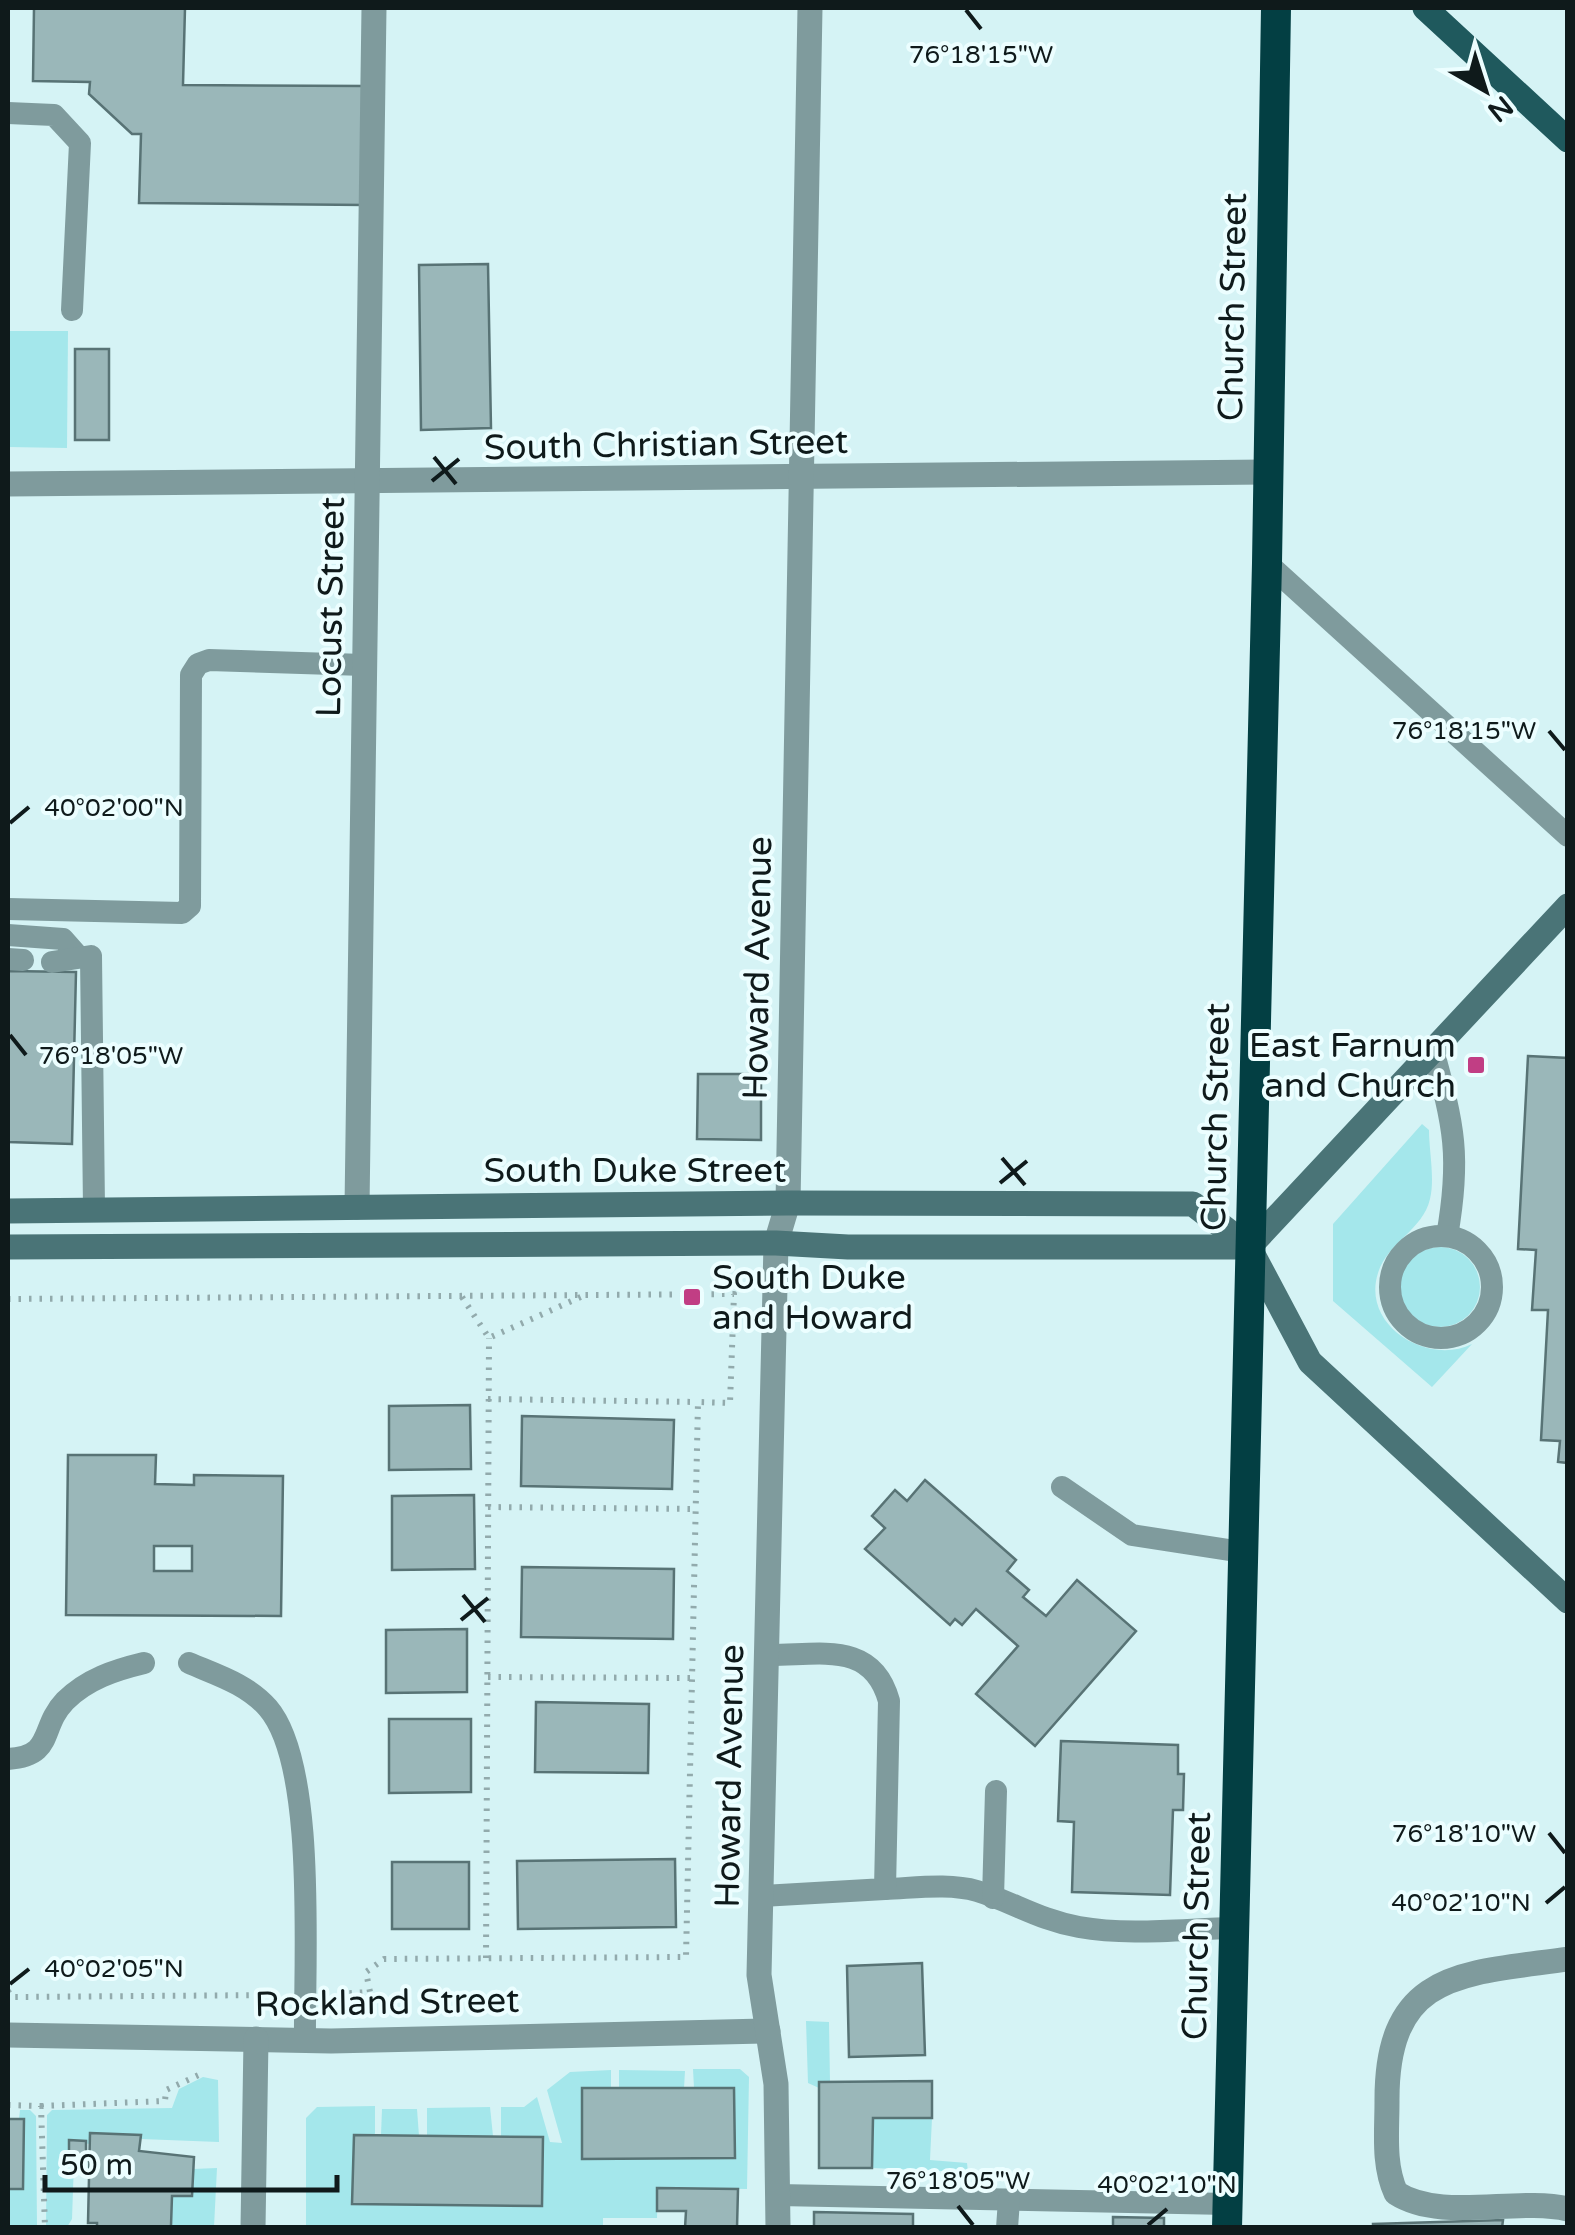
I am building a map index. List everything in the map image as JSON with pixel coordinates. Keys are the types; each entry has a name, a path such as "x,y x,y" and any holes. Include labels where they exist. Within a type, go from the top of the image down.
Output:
{"highway":[{"name":"Church Street","path":"1228,2216 1267,562 1276,8"}],"main road":[{"path":"1425,8 1567,139"},
{"path":"1249,1247 1564,917"},
{"name":"South Duke Street","path":"8,1211 788,1203 1194,1204 1249,1247 1310,1362 1568,1600"},
{"name":"South Duke Street","path":"8,1247 776,1243 848,1247 1249,1247"}],"street":[{"name":"Locust Street","path":"356,1207 374,8"},
{"name":"Howard Avenue","path":"778,2228 776,2084 759,1975 776,1243 788,1203 810,8"},
{"name":"South Christian Street","path":"8,484 1266,472"},
{"path":"1568,1959 1478,1972 1441,1982 1418,1999 1402,2021 1392,2044 1387,2089 1387,2160 1396,2193 1409,2202 1568,2209"},
{"name":"Rockland Street","path":"8,2035 305,2040 768,2030"},
{"path":"253,2228 256,2039"}],"lane":[{"path":"8,113 54,115 80,143 72,310"},
{"path":"1267,562 1568,836"},
{"path":"8,909 182,913 190,906 191,675 198,664 209,660 364,665"},
{"path":"8,935 63,938 84,956 94,1208"},
{"path":"52,962 84,956"},
{"path":"1433,1050 1453,1120 1456,1149 1456,1186 1447,1236"},
{"path":"1447,1236 1464,1240 1478,1250 1488,1264 1492,1298 1473,1327 1458,1336 1441,1339 1424,1336 1398,1316 1390,1284 1394,1268 1415,1243 1447,1236"},
{"path":"1062,1488 1132,1535 1242,1552"},
{"path":"766,1656 847,1656 864,1661 884,1682 889,1701 885,1889"},
{"path":"8,1759 28,1758 36,1751 63,1703 88,1683 144,1663"},
{"path":"188,1663 240,1684 268,1708 284,1734 303,1817 305,2040"},
{"path":"993,1898 996,1791"},
{"path":"761,1896 960,1887 1040,1919 1083,1928 1234,1928"},
{"path":"778,2195 1010,2200 1228,2216"},
{"path":"1007,2228 1010,2200"}],"path":[{"path":"8,1299 734,1294 730,1403 488,1399"},
{"path":"489,1338 587,1295"},
{"path":"462,1296 489,1338 486,1958"},
{"path":"8,1991 12,1997 370,1992 366,1972 384,1959 686,1957 698,1402"},
{"path":"488,1507 695,1509"},
{"path":"487,1677 692,1678"},
{"path":"8,2106 165,2102 166,2090 198,2073 211,2073"},
{"path":"41,2106 45,2228"}],"shaded area":[{"path":"8,331 68,331 67,448 8,447"},
{"path":"1422,1124 1429,1130 1430,1199 1420,1219 1383,1262 1375,1292 1379,1310 1402,1337 1436,1350 1472,1344 1432,1387 1333,1301 1333,1224"},
{"path":"1432,1247 1448,1247 1469,1258 1480,1287 1469,1316 1448,1327 1432,1327 1418,1321 1406,1309 1400,1295 1400,1279 1406,1265 1418,1253"},
{"path":"806,2021 829,2022 830,2082 820,2082 819,2088 808,2083"},
{"path":"693,2069 740,2069 749,2077 747,2189 658,2188 657,2218 603,2218 603,2227 306,2227 306,2118 317,2107 375,2106 375,2135 354,2136 353,2204 542,2206 543,2137 501,2137 501,2107 524,2107 537,2097 550,2142 562,2143 547,2090 570,2072 611,2070 611,2088 582,2089 582,2159 734,2158 734,2088 694,2088"},
{"path":"619,2070 685,2071 684,2088 619,2088"},
{"path":"203,2077 218,2080 219,2142 91,2133 90,2144 69,2141 69,2160 74,2161 72,2219 67,2227 46,2228 47,2115 52,2110 172,2108 179,2089"},
{"path":"490,2107 493,2136 427,2136 427,2108"},
{"path":"382,2109 417,2109 419,2136 381,2135"},
{"path":"20,2110 30,2110 36,2116 37,2227 8,2227 8,2189 23,2189 24,2120 19,2119"},
{"path":"873,2118 932,2118 930,2160 967,2163 968,2172 872,2168"},
{"path":"217,2168 214,2227 171,2226 172,2196 192,2196 193,2169"}],"building":[{"path":"34,8 185,8 183,85 366,86 364,205 139,203 141,134 132,134 89,94 90,82 33,81"},
{"path":"488,264 491,428 421,430 419,265"},
{"path":"75,349 109,349 109,440 75,440"},
{"path":"8,971 76,972 72,1144 8,1142"},
{"path":"1528,1056 1568,1058 1568,1463 1558,1462 1560,1441 1541,1440 1548,1310 1532,1310 1536,1250 1518,1249"},
{"path":"698,1074 761,1074 761,1140 697,1139"},
{"path":"470,1405 471,1469 389,1470 389,1406"},
{"path":"522,1416 674,1420 672,1489 521,1486"},
{"path":"68,1455 156,1455 155,1484 194,1485 194,1475 283,1476 281,1616 66,1615","holes":["154,1546 192,1546 192,1571 154,1571"]},
{"path":"925,1480 1016,1560 1007,1571 1029,1590 1023,1597 1046,1616 1077,1580 1136,1631 1035,1746 976,1694 1018,1646 976,1609 962,1625 955,1619 950,1625 865,1549 885,1528 872,1516 895,1490 907,1501"},
{"path":"474,1495 475,1569 392,1570 392,1496"},
{"path":"522,1567 674,1569 673,1639 521,1637"},
{"path":"467,1629 467,1692 386,1693 386,1630"},
{"path":"536,1702 649,1704 648,1773 535,1772"},
{"path":"389,1719 471,1719 471,1792 389,1793"},
{"path":"1061,1741 1178,1745 1178,1774 1184,1774 1183,1810 1173,1810 1170,1895 1072,1892 1074,1822 1058,1821"},
{"path":"675,1859 676,1927 518,1929 517,1861"},
{"path":"392,1862 469,1862 469,1929 392,1929"},
{"path":"922,1963 925,2055 849,2057 847,1966"},
{"path":"932,2081 932,2118 873,2118 872,2168 819,2168 819,2082"},
{"path":"582,2088 734,2088 735,2158 582,2159"},
{"path":"8,2119 24,2119 23,2189 8,2189"},
{"path":"90,2133 141,2135 139,2151 194,2157 192,2196 172,2196 171,2226 97,2228 97,2223 88,2223"},
{"path":"354,2135 543,2137 542,2206 352,2204"},
{"path":"69,2140 86,2141 86,2161 69,2161"},
{"path":"657,2188 738,2189 737,2228 685,2228 686,2211 657,2211"},
{"path":"814,2212 913,2214 913,2228 814,2228"},
{"path":"1113,2217 1164,2218 1164,2228 1113,2228"},
{"path":"1503,2220 1502,2228 1373,2228 1373,2224"}],"place":[{"name":"East Farnum and Church","path":"1476,1065"},
{"name":"South Duke and Howard","path":"692,1297"}]}
